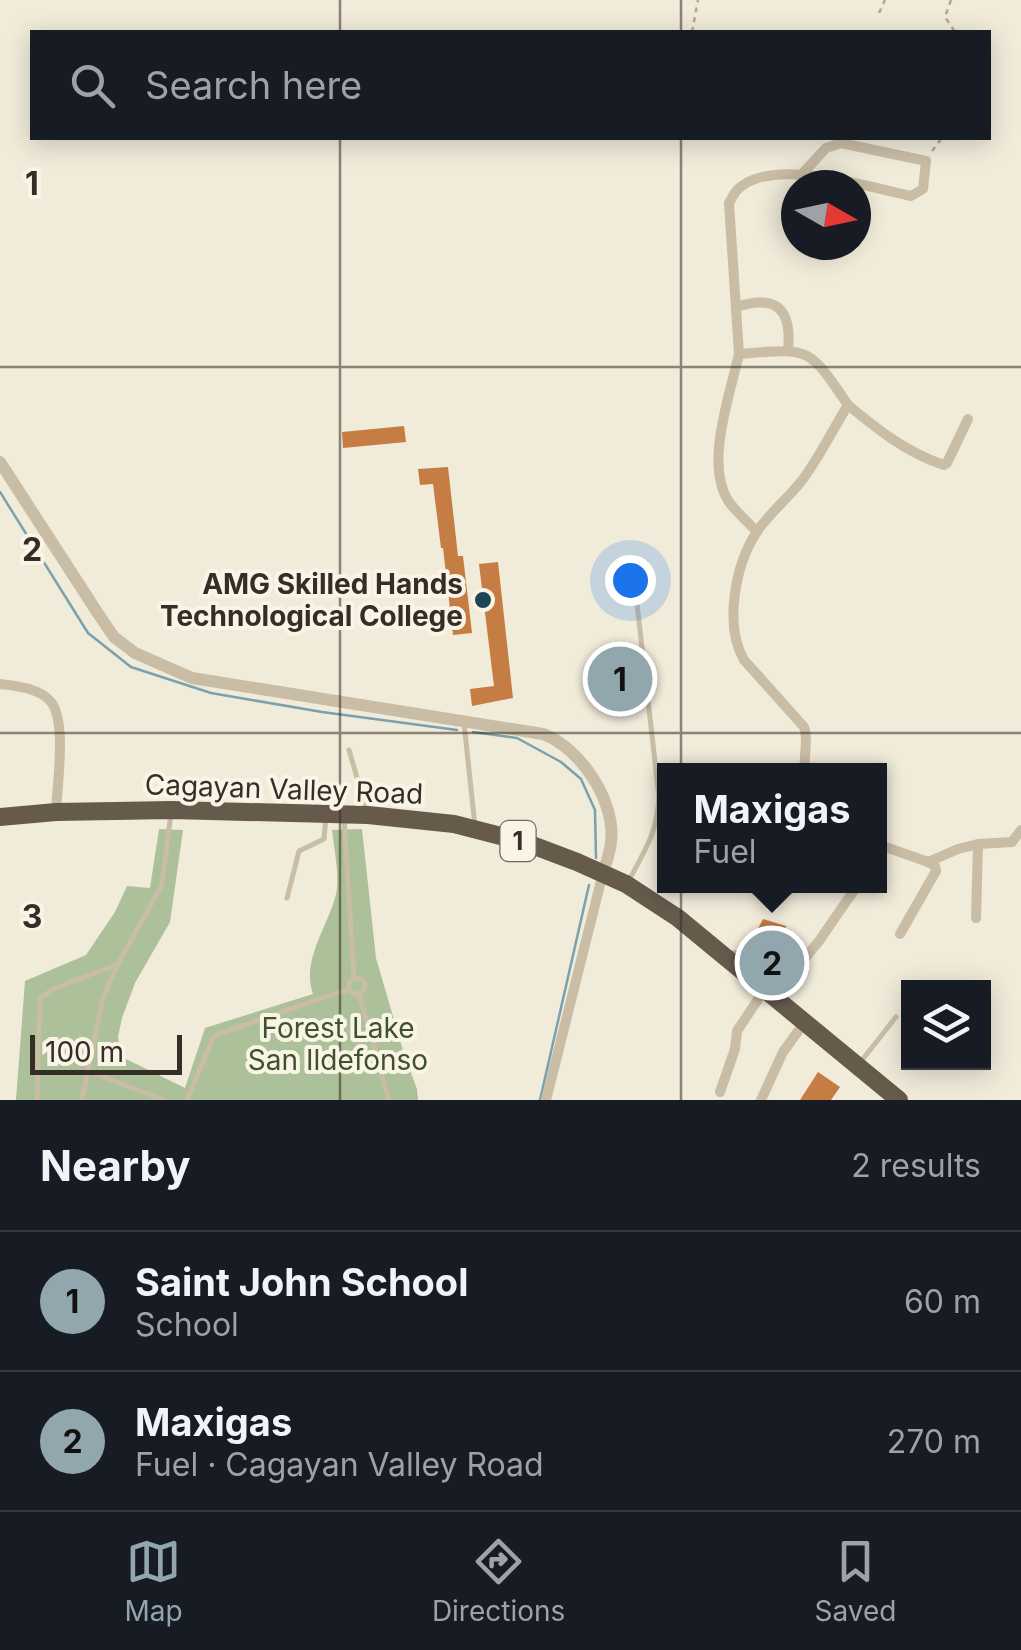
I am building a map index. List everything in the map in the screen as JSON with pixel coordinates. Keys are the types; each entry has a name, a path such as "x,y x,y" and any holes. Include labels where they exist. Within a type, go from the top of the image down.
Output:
{"highway":[{"name":"Cagayan Valley Road","path":"0,816 172,810 368,814 476,829 536,846 626,884 678,918 900,1100"}],"street":[{"path":"806,170 826,148 841,143 926,160 923,189 910,196 871,188"},
{"path":"757,532 728,501 718,475 721,432 739,354 729,202 738,189 751,182 781,175"},
{"path":"736,307 761,302 777,307 789,323 788,351"},
{"path":"739,354 804,353 817,362 848,405 879,431 912,452 944,465 968,419"},
{"path":"804,763 804,727 744,660 733,633 733,610 742,563 757,532 805,477 848,405"},
{"path":"0,462 96,612 114,637 135,653 192,678 544,734 574,754 599,789 611,828 611,842 546,1100"},
{"path":"0,684 26,688 50,700 58,716 56,812"},
{"path":"928,862 978,844 1012,842 1021,830"},
{"path":"976,918 978,844"},
{"path":"887,847 928,862 936,871 900,934"},
{"path":"720,1092 735,1050 737,1031 819,941 852,893"},
{"path":"761,1100 783,1052 804,1023"}],"lane":[{"path":"636,586 657,779"},
{"path":"464,721 476,829"},
{"path":"349,750 368,814"},
{"path":"82,1100 103,998 162,885 172,810"},
{"path":"287,898 300,851 324,839 335,813"},
{"path":"335,813 354,978"},
{"path":"626,884 653,837 657,822"},
{"path":"724,955 748,951 763,956"},
{"path":"37,1100 40,998 53,989 118,964"},
{"path":"770,993 780,971"},
{"path":"349,990 354,978"},
{"path":"349,990 358,994 366,987 363,980 354,978"},
{"path":"187,1100 212,1038 349,990"},
{"path":"358,994 388,1100"},
{"path":"858,1066 896,1017"},
{"path":"88,1071 164,1100"}],"path":[{"path":"692,30 698,0"},
{"path":"879,12 884,0"},
{"path":"951,0 946,17 954,30"},
{"path":"926,160 941,140"}],"green space":[{"name":"Forest Lake San Ildefonso","path":"159,829 183,830 170,922 135,983 122,1018 118,1037 122,1057 185,1088 205,1028 313,994 310,969 337,887 332,830 362,829 376,958 418,1100 16,1100 25,981 86,955 127,886 150,888"}],"building":[{"path":"404,426 406,442 343,448 342,432"},
{"path":"448,467 472,633 453,635 433,484 420,485 418,469"},
{"path":"498,562 513,698 472,706 470,689 494,686 479,564"},
{"path":"763,919 786,926 782,941 799,951 784,966 776,967 773,975 758,963 769,957 768,943 754,936"},
{"path":"818,1072 840,1087 831,1100 800,1100"}],"waterway":[{"path":"0,492 88,633 131,667 211,693 457,730"},
{"path":"473,732 517,738 561,762 581,779 595,810 596,858"},
{"path":"540,1100 589,885"}],"place":[{"name":"AMG Skilled Hands Technological College","path":"483,600"},
{"name":"Saint John School","path":"620,679"},
{"name":"Maxigas","path":"772,963"}]}
